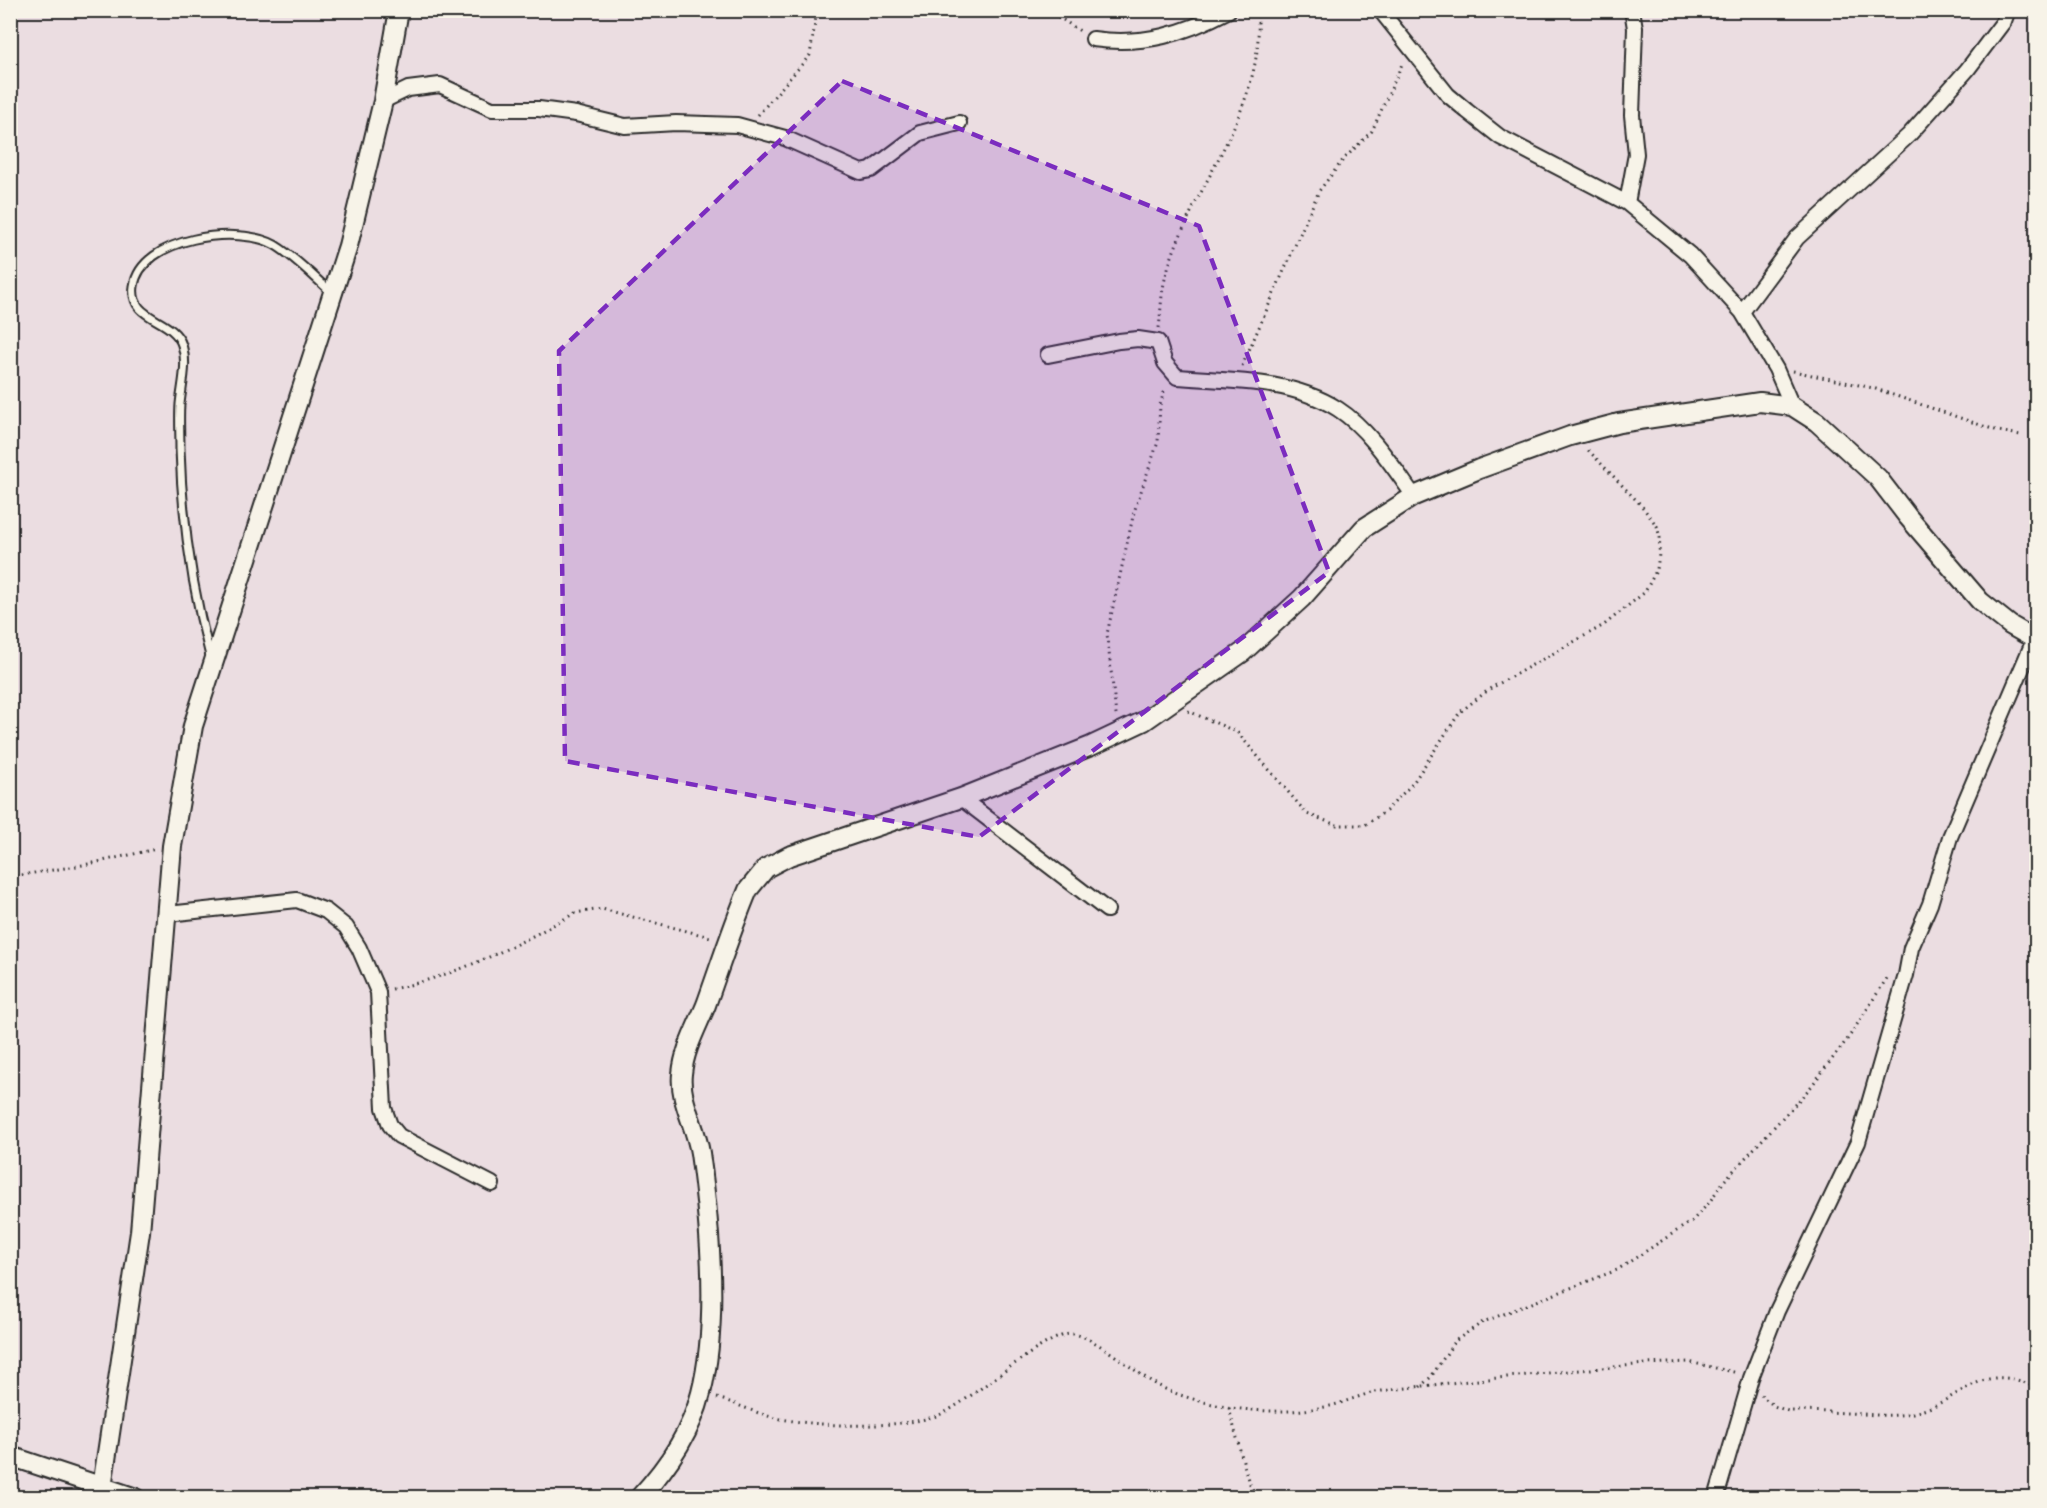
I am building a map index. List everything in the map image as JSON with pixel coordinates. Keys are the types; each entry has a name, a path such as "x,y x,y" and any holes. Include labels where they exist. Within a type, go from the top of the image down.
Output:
{"street":[{"path":"102,1487 140,1232 172,846 193,726 348,246 383,101 399,10"},
{"path":"1093,39 1129,41 1163,37 1195,28 1229,10"},
{"path":"1380,10 1448,95 1500,137 1626,203 1690,255 1742,312 1776,369 1792,406"},
{"path":"1626,203 1636,154 1632,115 1635,28 1632,10"},
{"path":"1742,312 1797,238 1909,135 1967,70 1992,38 2008,10"},
{"path":"383,101 425,84 440,85 492,109 540,109 576,114 625,126 710,124 747,127 785,138 861,172 871,170 920,133 959,123"},
{"path":"1048,355 1119,341 1138,339 1158,342 1165,363 1177,377 1264,383 1315,398 1339,410 1389,461 1414,496"},
{"path":"639,1497 656,1479 677,1450 701,1394 709,1328 710,1275 706,1208 699,1150 682,1090 682,1073 686,1054 713,985 726,941 748,890 766,868 828,842 883,826 961,798 1144,721 1243,652 1302,598 1364,528 1414,496 1479,469 1570,436 1619,423 1749,404 1792,406 1817,422 1878,478 1980,601 2035,640 1967,792 1950,837 1930,904 1911,948 1906,975 1858,1142 1803,1251 1751,1378 1716,1497"},
{"path":"961,798 1107,910"},
{"path":"168,914 297,900 326,911 346,927 360,948 378,992 384,1107 390,1125 399,1136 492,1184"},
{"path":"10,1455 136,1497"}],"lane":[{"path":"213,664 186,546 180,449 180,405 185,367 182,345 175,331 147,316 137,307 133,295 136,275 149,259 172,246 210,236 231,235 274,244 333,293"}],"path":[{"path":"747,127 810,54 817,10"},
{"path":"1048,10 1093,39"},
{"path":"1158,342 1165,279 1186,226 1219,160 1252,81 1260,35 1257,10"},
{"path":"1236,382 1255,332 1318,191 1343,160 1372,131 1409,46"},
{"path":"1776,369 1829,377 1873,388 1998,430 2021,435"},
{"path":"1117,734 1107,634 1134,512 1158,442 1160,405 1166,383 1177,377"},
{"path":"1172,702 1236,732 1307,814 1337,825 1365,825 1386,810 1413,783 1460,712 1491,688 1604,625 1645,592 1657,569 1660,538 1657,526 1607,467 1570,436"},
{"path":"10,877 89,864 172,846"},
{"path":"378,992 424,982 472,966 575,913 588,910 602,909 726,941"},
{"path":"1420,1387 1431,1377 1455,1341 1483,1322 1617,1270 1692,1221 1708,1204 1724,1181 1817,1080 1849,1037 1894,967 1911,948"},
{"path":"701,1394 739,1404 771,1417 847,1424 906,1423 936,1416 958,1406 1038,1350 1071,1334 1089,1340 1162,1388 1229,1408 1292,1413 1332,1405 1377,1391 1646,1364 1689,1362 1727,1368 1751,1378 1760,1394 1774,1406 1788,1411 1874,1416 1911,1413 1953,1396 1983,1379 2009,1377 2037,1388"},
{"path":"1229,1408 1248,1480 1257,1497"}],"highlighted area":[{"path":"842,81 1199,226 1329,572 979,837 565,761 559,351"}]}
